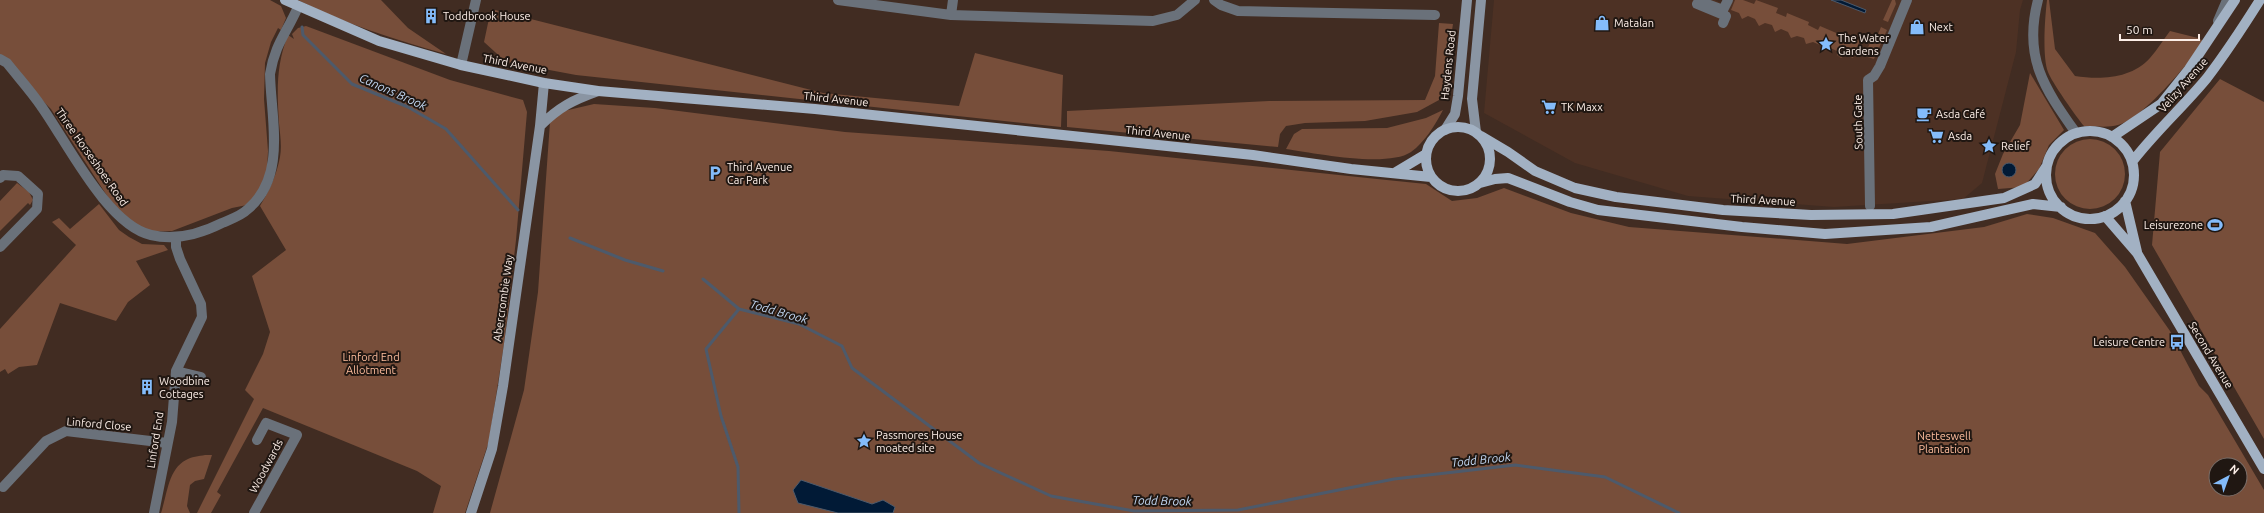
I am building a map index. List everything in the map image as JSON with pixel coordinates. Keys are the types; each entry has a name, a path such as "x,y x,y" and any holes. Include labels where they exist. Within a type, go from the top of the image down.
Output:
{"main road":[{"name":"Third Avenue","path":"285,0 298,7 379,41 461,65 544,83 598,91 823,109 1253,155 1351,169 1396,172 1431,177"},
{"name":"Velizy Avenue","path":"2112,137 2161,104 2189,69 2235,0"},
{"name":"Velizy Avenue","path":"2132,162 2153,135 2206,78 2234,40 2260,0"},
{"path":"1396,172 1426,154 1433,140 1445,130 1463,128 1478,134 1487,145 1490,160 1486,175 1480,183"},
{"path":"1426,154 1428,170 1431,177 1437,184 1454,191 1468,190 1480,183 1495,179 1508,178 1570,202 1598,210 1742,227 1825,234 1931,227 2033,204 2061,208 2077,216 2086,218 2105,216 2113,212 2125,201 2132,184 2132,162 2124,147 2112,137 2094,131 2076,133 2058,144 2052,151 2046,167 2047,186 2052,198 2061,208"},
{"name":"Third Avenue","path":"1478,134 1540,174 1575,188 1616,197 1723,210 1811,215 1893,214 2004,198 2035,184 2046,167"},
{"name":"Second Avenue","path":"2125,201 2137,253"},
{"name":"Second Avenue","path":"2105,216 2137,253 2264,468"}],"street":[{"path":"461,65 476,0"},
{"path":"838,0 951,15 1153,21 1177,15 1195,0"},
{"path":"951,15 953,0"},
{"path":"1214,0 1221,5 1238,11 1435,15"},
{"name":"Haydens Road","path":"1445,130 1455,114 1467,0"},
{"path":"1478,134 1472,99 1481,0"},
{"path":"1723,23 1726,16 1697,4 1699,1 1723,10 1730,0"},
{"name":"South Gate","path":"1870,206 1868,80 1874,76 1880,66 1907,0"},
{"path":"2038,0 2034,15 2033,34 2037,70 2056,105 2076,133"},
{"path":"2215,28 2227,0"},
{"name":"Three Horseshoes Road","path":"0,59 7,63 41,105 102,196 116,214 146,234 176,237 193,235 242,214 265,190 270,176 274,152 270,74 272,62 277,46 298,7"},
{"name":"Abercrombie Way","path":"471,513 492,449 497,421 540,126 544,83"},
{"path":"540,126 557,109 574,99 598,91"},
{"path":"0,178 3,175 18,176 38,194 37,209 0,247"},
{"name":"Linford End","path":"154,513 172,422 176,371 200,324 202,311 201,304 180,259 176,247 176,237"},
{"path":"176,371 201,377"},
{"name":"Woodwards","path":"254,513 296,435 266,423 257,440"},
{"name":"Linford Close","path":"3,487 46,441 66,431 167,443"}],"shaded area":[{"path":"1494,0 1715,0 1721,3 1723,0 2023,0 2020,10 2016,52 1982,183 1963,199 1834,207 1688,196 1575,163 1484,113"}],"green space":[{"path":"0,0 270,0 281,6 286,18 281,30 278,28 271,42 265,63 264,99 268,151 267,172 259,191 247,205 232,208 172,231 141,232 113,205 51,109 0,59"},
{"path":"298,0 381,0 408,28 446,54 371,31 334,17"},
{"name":"The Water Gardens","path":"1735,0 1743,0 1754,4 1756,0 1778,8 1776,13 1786,17 1787,13 1809,22 1808,25 1818,30 1820,26 1841,35 1840,38 1851,43 1853,38 1860,40 1853,58 1846,55 1841,58 1837,55 1837,51 1830,48 1824,51 1820,45 1813,42 1806,44 1804,38 1797,36 1791,38 1788,32 1781,29 1775,32 1772,25 1765,23 1759,26 1755,19 1748,16 1742,19 1739,13 1731,10"},
{"path":"1892,0 1895,0 1896,4 1888,22 1883,20"},
{"path":"2047,0 2049,0 2055,49 2075,76 2105,78 2125,74 2134,70 2150,58 2170,31 2198,38 2205,42 2152,102 2128,121 2110,126 2084,126 2070,108 2048,72 2045,56"},
{"path":"491,9 823,93 959,106 975,53 1063,75 1061,127 576,75 506,62 484,42"},
{"path":"1439,23 1453,24 1447,62 1445,92 1439,100 1417,112 1365,121 1305,123 1286,126 1280,134 1278,147 1067,127 1067,111 1269,101 1425,100 1435,76"},
{"name":"Linford End Allotment","path":"306,26 450,80 523,100 527,112 516,240 504,344 489,441 465,513 433,513 441,486 417,471 263,408 217,492 221,495 211,513 197,513 254,399 245,390 263,354 270,332 252,276 286,250 260,206 277,170 281,153 278,111 278,78 281,57 288,35 294,39 292,34 298,28"},
{"path":"1881,27 1887,30 1874,59 1864,56 1870,43 1874,44"},
{"path":"2030,73 2064,130 2049,145 2039,169 2023,187 1998,189 1995,174 2003,154 2020,125"},
{"name":"Leisurezone","path":"2220,79 2264,102 2264,439 2152,245 2160,152"},
{"name":"Netteswell Plantation","path":"594,104 655,108 845,132 1109,151 1426,184 1452,201 1477,198 1504,188 1571,213 1629,227 1847,244 1984,227 2027,214 2053,218 2095,233 2125,267 2170,331 2199,386 2208,395 2245,457 2208,457 2208,497 2248,497 2248,463 2264,490 2264,513 490,513 524,390 538,292 550,122 564,111"},
{"path":"1443,110 1421,143 1411,152 1400,157 1385,159 1350,158 1286,149 1294,134 1302,129 1387,128 1426,118"},
{"path":"2090,139 2103,142 2115,149 2122,161 2125,174 2122,187 2115,199 2103,206 2090,209 2077,206 2065,199 2058,187 2055,174 2058,161 2065,149 2077,142"},
{"path":"17,183 29,192 33,200 30,205 28,203 0,231 0,201"},
{"path":"99,204 119,230 129,237 142,244 164,245 168,250 136,261 150,285 128,302 116,321 60,303 37,365 19,367 8,374 5,369 0,372 0,329 76,245 52,222 59,218 70,229"},
{"path":"212,455 204,479 195,481 190,485 187,506 190,513 161,513 169,484 175,470 180,464 188,459"}],"water":[{"path":"1831,0 1841,0 1866,10 1865,13"},
{"path":"2009,163 2014,165 2016,170 2014,175 2009,177 2004,175 2002,170 2004,165"},
{"path":"801,480 872,504 883,500 895,507 893,513 838,513 798,503 793,490"}],"waterway":[{"name":"Canons Brook","path":"302,27 303,35 352,84 408,107 446,129 518,210"},
{"name":"Todd Brook","path":"570,238 625,260 663,271"},
{"name":"Todd Brook","path":"703,279 739,309 799,324 842,346 852,368 979,463 1051,496 1134,511 1238,510 1394,479 1515,465 1605,477 1679,513"},
{"path":"739,309 706,349 721,416 738,467 739,513"}],"place":[{"name":"Toddbrook House","path":"431,16"},
{"name":"Matalan","path":"1602,23"},
{"name":"Next","path":"1917,27"},
{"name":"The Water Gardens","path":"1826,44"},
{"name":"TK Maxx","path":"1549,107"},
{"name":"Asda Café","path":"1924,114"},
{"name":"Asda","path":"1936,136"},
{"name":"Relief","path":"1989,146"},
{"name":"Third Avenue Car Park","path":"715,173"},
{"name":"Leisurezone","path":"2215,225"},
{"name":"Leisure Centre","path":"2177,342"},
{"name":"Woodbine Cottages","path":"147,387"},
{"name":"Passmores House moated site","path":"864,441"}]}
